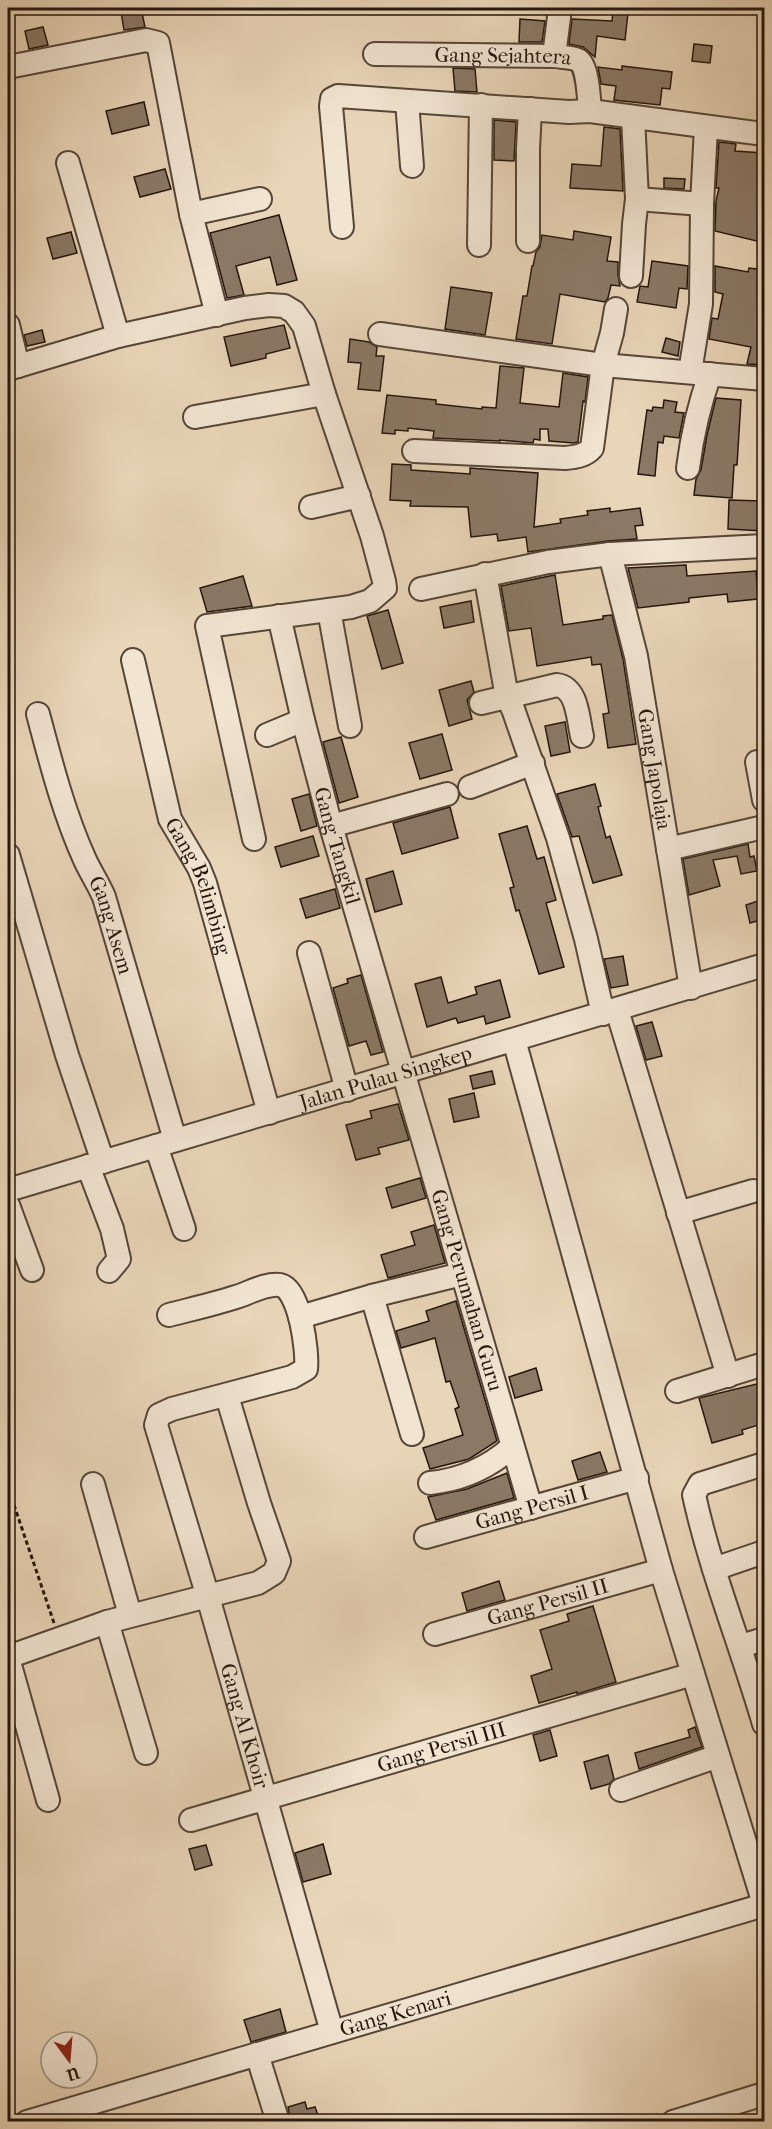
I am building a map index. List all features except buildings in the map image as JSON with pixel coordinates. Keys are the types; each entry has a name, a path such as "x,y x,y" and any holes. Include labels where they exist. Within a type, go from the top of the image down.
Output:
{"street":[{"path":"554,56 558,8"},
{"path":"8,67 146,40 158,43 191,214 217,315"},
{"name":"Gang Sejahtera","path":"375,54 554,56 577,60 583,65 590,111"},
{"path":"342,227 331,106 332,99 338,96 590,111 765,134"},
{"path":"407,100 411,166"},
{"path":"478,245 481,105"},
{"path":"528,241 530,109"},
{"path":"631,276 637,199 633,117"},
{"path":"688,468 700,373 702,204 706,127"},
{"path":"68,163 118,336"},
{"path":"191,214 260,199"},
{"path":"637,199 702,204"},
{"path":"8,325 13,367 118,336 269,305 284,306 294,312 304,326 375,547 385,588 370,602 207,626 254,839"},
{"path":"414,450 565,458 579,457 587,453 592,448 603,365 616,309"},
{"path":"380,334 603,365 765,379"},
{"path":"195,417 324,394"},
{"path":"311,507 359,496"},
{"path":"420,590 548,561 610,554 765,546"},
{"name":"Gang Japolaja","path":"610,554 636,656 691,988"},
{"path":"485,574 507,697 533,763 558,837 586,939 678,1213 728,1376"},
{"path":"328,610 350,726"},
{"name":"Gang Tangkil","path":"279,616 331,826 404,1073"},
{"name":"Gang Belimbing","path":"133,660 170,819 199,868 205,883 269,1113"},
{"path":"481,703 557,685 563,686 572,693 582,736"},
{"name":"Gang Asem","path":"38,714 65,808 85,860 104,897 184,1229"},
{"path":"267,735 303,720"},
{"path":"757,762 765,800"},
{"path":"470,787 533,763"},
{"path":"331,826 447,794"},
{"path":"668,849 765,827"},
{"path":"8,855 67,1055 96,1164 119,1259 109,1271"},
{"path":"309,952 347,1090"},
{"name":"Jalan Pulau Singkep","path":"8,1190 765,965"},
{"path":"517,1039 661,1570 765,1905"},
{"name":"Gang Perumahan Guru","path":"404,1073 531,1508"},
{"path":"678,1213 753,1191"},
{"path":"8,1205 33,1270"},
{"path":"300,1317 372,1296 462,1274"},
{"path":"48,1800 8,1657 59,1637 107,1622 258,1583 274,1573 279,1561 227,1396 292,1377 306,1369 307,1357 300,1317 289,1289 282,1285 272,1285 170,1315"},
{"path":"372,1296 412,1434"},
{"path":"677,1391 765,1364"},
{"name":"Gang Al Khoir","path":"227,1396 172,1409 159,1415 156,1425 267,1798 332,2032"},
{"path":"430,1483 447,1481 474,1473 512,1447"},
{"path":"765,1464 700,1484 696,1487 694,1495 714,1569 765,1724"},
{"name":"Gang Persil I","path":"426,1537 637,1478"},
{"path":"93,1484 130,1616"},
{"path":"714,1569 765,1552"},
{"name":"Gang Persil II","path":"435,1634 661,1570"},
{"path":"107,1622 146,1753"},
{"path":"741,1646 765,1639"},
{"name":"Gang Persil III","path":"191,1820 693,1674"},
{"path":"621,1790 718,1756"},
{"name":"Gang Kenari","path":"27,2121 765,1905"},
{"path":"257,2054 278,2121"},
{"path":"674,2121 765,2094"}],"path":[{"path":"14,1505 59,1637"}]}
